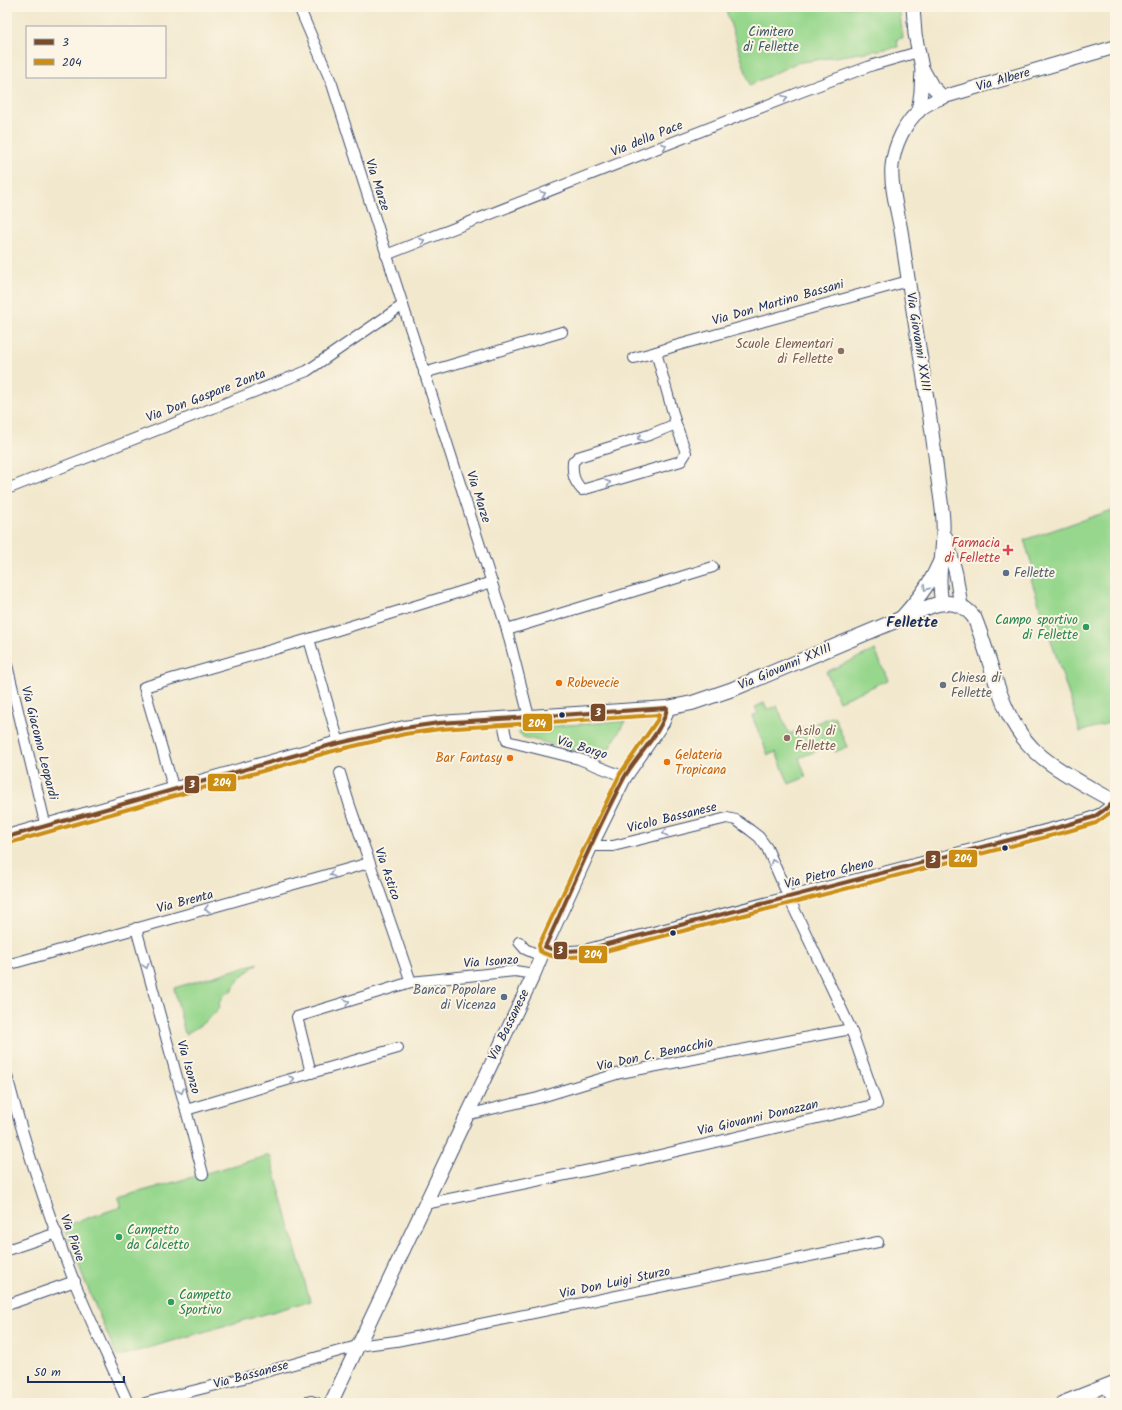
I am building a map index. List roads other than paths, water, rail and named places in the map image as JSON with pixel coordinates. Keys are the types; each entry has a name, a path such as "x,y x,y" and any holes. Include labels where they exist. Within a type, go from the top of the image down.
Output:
{"main road":[{"name":"Via Giovanni XXIII","path":"7,838 339,743 404,728 439,723 502,718 667,708 692,703 733,689 935,604 952,603 961,606"},
{"path":"961,606 970,612 974,617 1006,707 1016,727 1024,738 1033,749 1050,763 1115,802"}],"street":[{"name":"Via Marze","path":"299,7 332,84 507,630 529,717"},
{"path":"913,7 915,34 922,68 932,86 943,97"},
{"name":"Via Albere","path":"903,132 918,112 929,104 943,97 1115,47"},
{"name":"Via della Pace","path":"386,255 803,91 873,65 918,52"},
{"path":"918,112 922,68"},
{"name":"Via Giovanni XXIII","path":"903,132 894,153 892,177 932,428 944,529 940,585 942,603"},
{"name":"Via Don Martino Bassani","path":"634,358 908,281"},
{"name":"Via Don Gaspare Zonta","path":"7,489 307,371 403,305"},
{"path":"424,373 562,332"},
{"path":"656,352 676,424 686,453 681,461 582,490 575,482 572,473 572,462 578,457 649,435 676,424"},
{"path":"944,529 956,574 961,606"},
{"name":"Via Giovanni XXIII","path":"901,618 923,593 933,577 942,554"},
{"path":"507,630 713,566"},
{"path":"174,790 144,687 309,639 492,582"},
{"path":"309,639 339,743"},
{"name":"Via Giacomo Leopardi","path":"7,665 46,827"},
{"name":"Via Bassanese","path":"331,1403 534,974 591,846 626,777 663,722 667,708"},
{"name":"Via Borgo","path":"502,718 507,741 579,759 626,777"},
{"name":"Via Astico","path":"340,773 369,863 411,982"},
{"name":"Via Pietro Gheno","path":"543,951 584,950 789,898 1087,819 1101,813 1115,802"},
{"name":"Vicolo Bassanese","path":"591,846 613,846 715,820 727,818 736,820 759,837 767,848 789,898"},
{"name":"Via Brenta","path":"7,965 369,863"},
{"name":"Via Giovanni Donazzan","path":"425,1204 643,1158 877,1104 851,1029 789,898"},
{"name":"Via Isonzo","path":"136,928 202,1174"},
{"path":"519,942 525,949 543,951"},
{"name":"Via Isonzo","path":"311,1073 297,1017 411,982 515,971 534,974"},
{"name":"Via Don C. Benacchio","path":"466,1115 538,1098 620,1073 851,1029"},
{"name":"Via Isonzo","path":"186,1110 398,1048"},
{"name":"Via Piave","path":"7,1076 17,1115 56,1233 75,1281 128,1403"},
{"path":"7,1250 56,1233"},
{"name":"Via Don Luigi Sturzo","path":"357,1346 396,1341 878,1242"},
{"path":"7,1305 75,1281"},
{"name":"Via Bassanese","path":"145,1403 240,1379 357,1346"},
{"path":"1062,1403 1110,1384 1115,1401"},
{"path":"305,1403 311,1401 317,1403"}],"place":[{"name":"Scuole Elementari di Fellette","path":"841,351"},
{"name":"Farmacia di Fellette","path":"1008,550"},
{"name":"Fellette","path":"1006,573"},
{"name":"Campo sportivo di Fellette","path":"1086,627"},
{"name":"Robevecie","path":"559,683"},
{"name":"Chiesa di Fellette","path":"943,685"},
{"name":"Asilo di Fellette","path":"787,738"},
{"name":"Bar Fantasy","path":"510,758"},
{"name":"Gelateria Tropicana","path":"667,762"},
{"name":"Banca Popolare di Vicenza","path":"504,997"},
{"name":"Campetto da Calcetto","path":"119,1237"},
{"name":"Campetto Sportivo","path":"171,1302"}],"district":[{"name":"Fellette","path":"912,623"}],"park label":[{"name":"Cimitero di Fellette","path":"771,40"}]}
